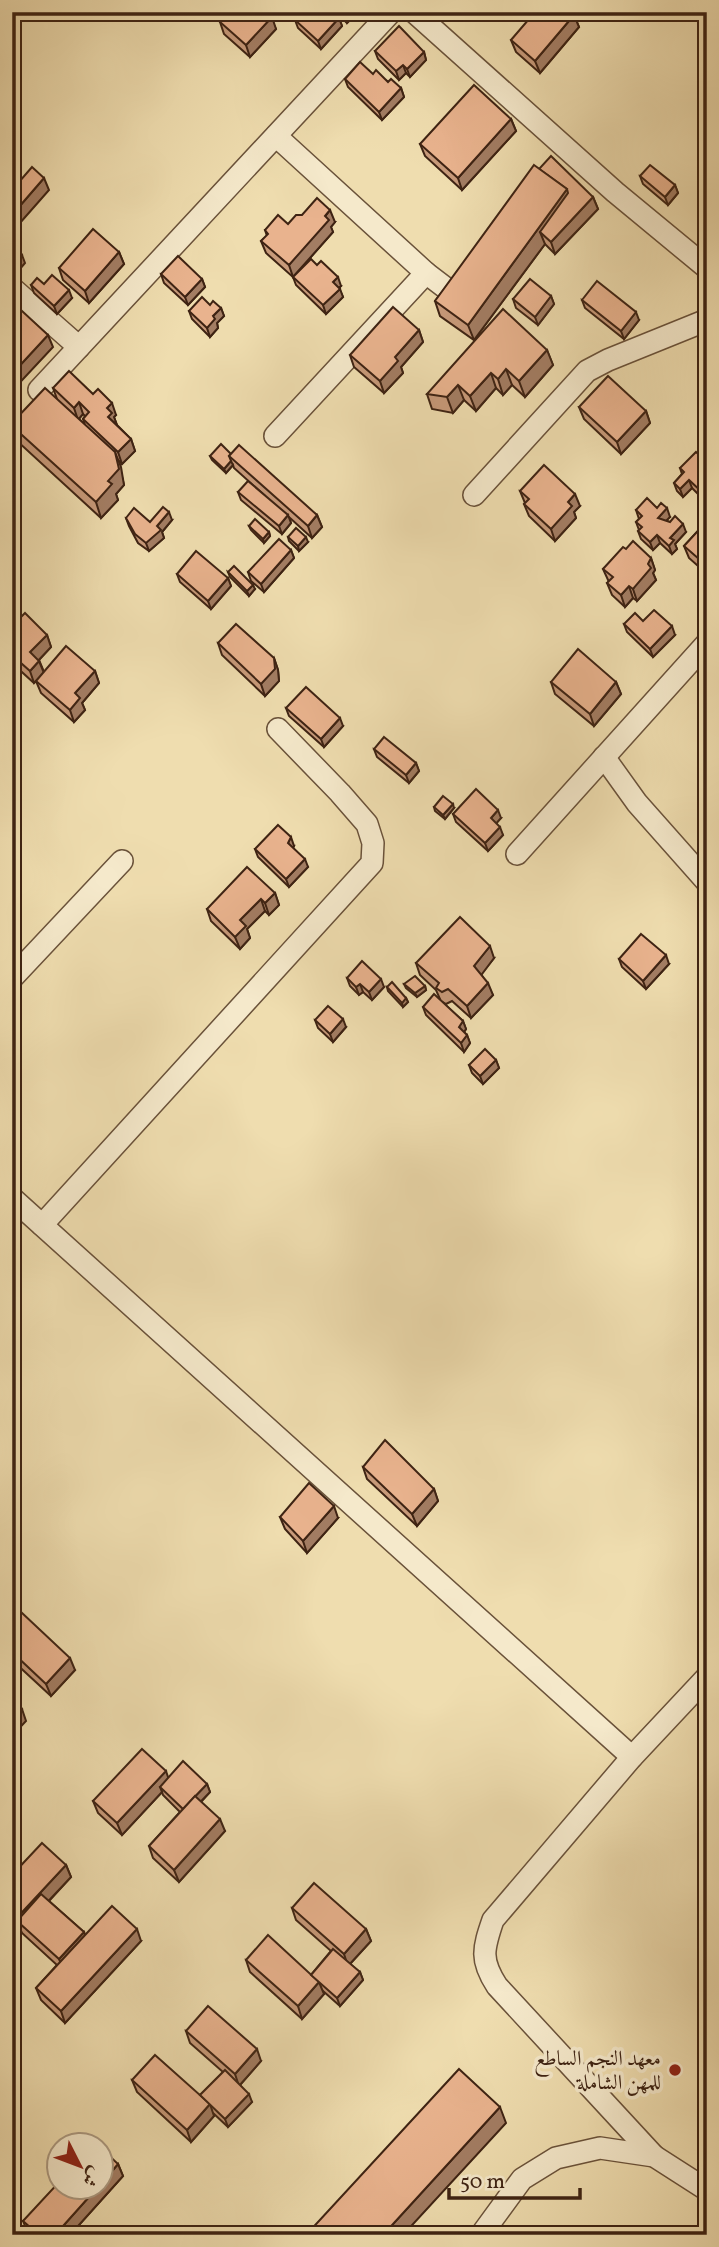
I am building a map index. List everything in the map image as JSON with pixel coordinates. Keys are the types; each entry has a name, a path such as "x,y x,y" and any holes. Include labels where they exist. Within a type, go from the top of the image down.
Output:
{"street":[{"path":"39,390 391,12"},
{"path":"414,12 615,192 707,268"},
{"path":"275,136 447,289"},
{"path":"275,436 426,273"},
{"path":"12,288 79,347"},
{"path":"474,495 587,371 707,320"},
{"path":"517,855 707,643"},
{"path":"42,1225 372,863 373,843 367,824 278,729"},
{"path":"604,757 638,803 707,881"},
{"path":"12,978 122,861"},
{"path":"12,1198 632,1757"},
{"path":"707,1676 632,1757 493,1920 483,1948 486,1970 497,1986 654,2156 707,2190"},
{"path":"481,2235 522,2179 556,2158 600,2148 654,2156"}],"building":[{"path":"229,12 267,12 272,17 246,45 220,22"},
{"path":"302,12 333,12 339,18 318,41 295,20"},
{"path":"535,12 571,12 574,15 535,61 511,40"},
{"path":"399,26 424,52 407,69 403,65 396,71 375,51"},
{"path":"360,62 373,74 376,70 388,82 391,79 401,88 379,112 345,79"},
{"path":"474,85 511,119 458,178 420,144"},
{"path":"551,156 593,197 551,242 540,232 568,193 567,189 539,169"},
{"path":"534,165 567,189 468,325 435,301"},
{"path":"650,165 675,185 665,197 640,176"},
{"path":"32,167 44,178 12,215 12,190"},
{"path":"317,198 330,210 325,216 329,220 289,265 261,241 268,234 265,230 278,215 288,224 296,215 302,215"},
{"path":"93,229 119,252 85,291 59,268"},
{"path":"12,247 22,255 12,266"},
{"path":"178,256 202,279 185,297 161,274"},
{"path":"311,259 317,265 321,261 338,277 333,282 340,289 323,305 293,277"},
{"path":"52,275 69,290 54,306 31,285 37,278 44,284"},
{"path":"530,279 551,296 535,317 513,299"},
{"path":"597,281 636,312 621,331 582,300"},
{"path":"202,297 210,305 213,301 221,308 207,328 189,311"},
{"path":"393,307 419,330 395,357 398,361 380,381 350,355"},
{"path":"503,309 547,350 519,381 506,369 498,379 491,373 470,396 458,385 447,397 427,394"},
{"path":"22,311 48,335 12,374 12,317 15,319"},
{"path":"69,371 93,394 98,389 112,403 107,408 112,413 108,417 131,439 118,452 83,419 89,412 79,402 74,408 53,388"},
{"path":"608,376 646,411 617,442 579,407"},
{"path":"45,388 115,452 119,469 108,481 112,484 96,502 12,426"},
{"path":"221,444 231,454 231,461 224,469 210,456"},
{"path":"239,445 317,515 308,526 229,456"},
{"path":"696,452 707,462 707,504 699,497 703,493 689,480 680,489 674,483 684,472 680,468"},
{"path":"544,465 575,494 568,502 572,506 551,529 524,504 529,499 520,491"},
{"path":"248,481 288,515 279,526 238,492"},
{"path":"647,498 657,508 661,503 667,508 658,518 670,522 675,516 683,524 670,538 674,540 669,546 657,535 650,542 638,531 642,527 636,522 642,516 636,510"},
{"path":"163,507 169,512 157,526 161,530 146,543 135,534 126,518 134,508 150,522"},
{"path":"255,519 269,532 263,539 249,526"},
{"path":"707,521 707,566 684,546"},
{"path":"296,528 306,537 298,546 288,537"},
{"path":"279,539 291,550 261,584 248,572"},
{"path":"633,541 651,558 648,564 651,568 633,589 629,586 621,595 607,583 613,577 603,569 623,547 626,549"},
{"path":"196,551 228,578 208,601 177,574"},
{"path":"234,566 253,585 247,591 228,572"},
{"path":"654,610 672,626 650,649 624,624 635,613 643,621"},
{"path":"25,613 47,635 30,652 39,661 30,671 12,655 12,626"},
{"path":"236,624 274,658 275,669 261,684 218,643"},
{"path":"66,646 95,671 75,693 80,698 70,710 36,681"},
{"path":"578,649 616,682 590,714 551,682"},
{"path":"306,687 340,718 321,739 286,708"},
{"path":"384,737 416,763 406,775 374,749"},
{"path":"476,789 498,810 491,818 500,827 485,843 453,814"},
{"path":"443,796 453,804 443,815 434,807"},
{"path":"278,825 291,837 288,843 305,859 286,879 255,849"},
{"path":"247,867 275,893 265,903 261,899 240,920 246,926 235,937 207,909"},
{"path":"460,917 490,946 474,966 488,983 467,1006 448,989 442,992 436,988 439,983 416,963"},
{"path":"641,934 666,955 643,981 619,959"},
{"path":"362,961 381,979 369,992 360,984 356,987 347,978"},
{"path":"415,976 425,986 415,993 404,984"},
{"path":"392,982 406,998 402,1003 387,987"},
{"path":"434,994 463,1021 459,1027 467,1035 461,1043 423,1007"},
{"path":"328,1006 343,1019 330,1034 315,1020"},
{"path":"485,1049 496,1060 480,1076 469,1065"},
{"path":"385,1440 434,1489 412,1514 363,1467"},
{"path":"309,1483 334,1506 303,1541 280,1517"},
{"path":"21,1612 70,1658 46,1684 12,1652 12,1621"},
{"path":"12,1700 22,1709 12,1719"},
{"path":"142,1749 166,1771 117,1823 93,1801"},
{"path":"183,1761 207,1784 183,1809 160,1787"},
{"path":"195,1796 220,1819 174,1870 149,1846"},
{"path":"42,1843 66,1865 12,1923 12,1875"},
{"path":"314,1883 366,1929 344,1954 292,1908"},
{"path":"41,1894 84,1932 59,1959 17,1921"},
{"path":"112,1906 137,1929 61,2011 36,1988"},
{"path":"268,1935 319,1982 298,2006 246,1960"},
{"path":"333,1949 360,1972 337,1998 311,1975"},
{"path":"208,2006 257,2049 235,2074 186,2031"},
{"path":"155,2055 210,2104 187,2130 132,2080"},
{"path":"459,2069 500,2107 383,2235 306,2235"},
{"path":"225,2070 249,2094 225,2119 200,2095"},
{"path":"46,2196 46,2202 84,2202 55,2235 39,2235 23,2221"}],"place":[{"name":"معهد النجم الساطع للمهن الشاملة","path":"675,2070"}]}
